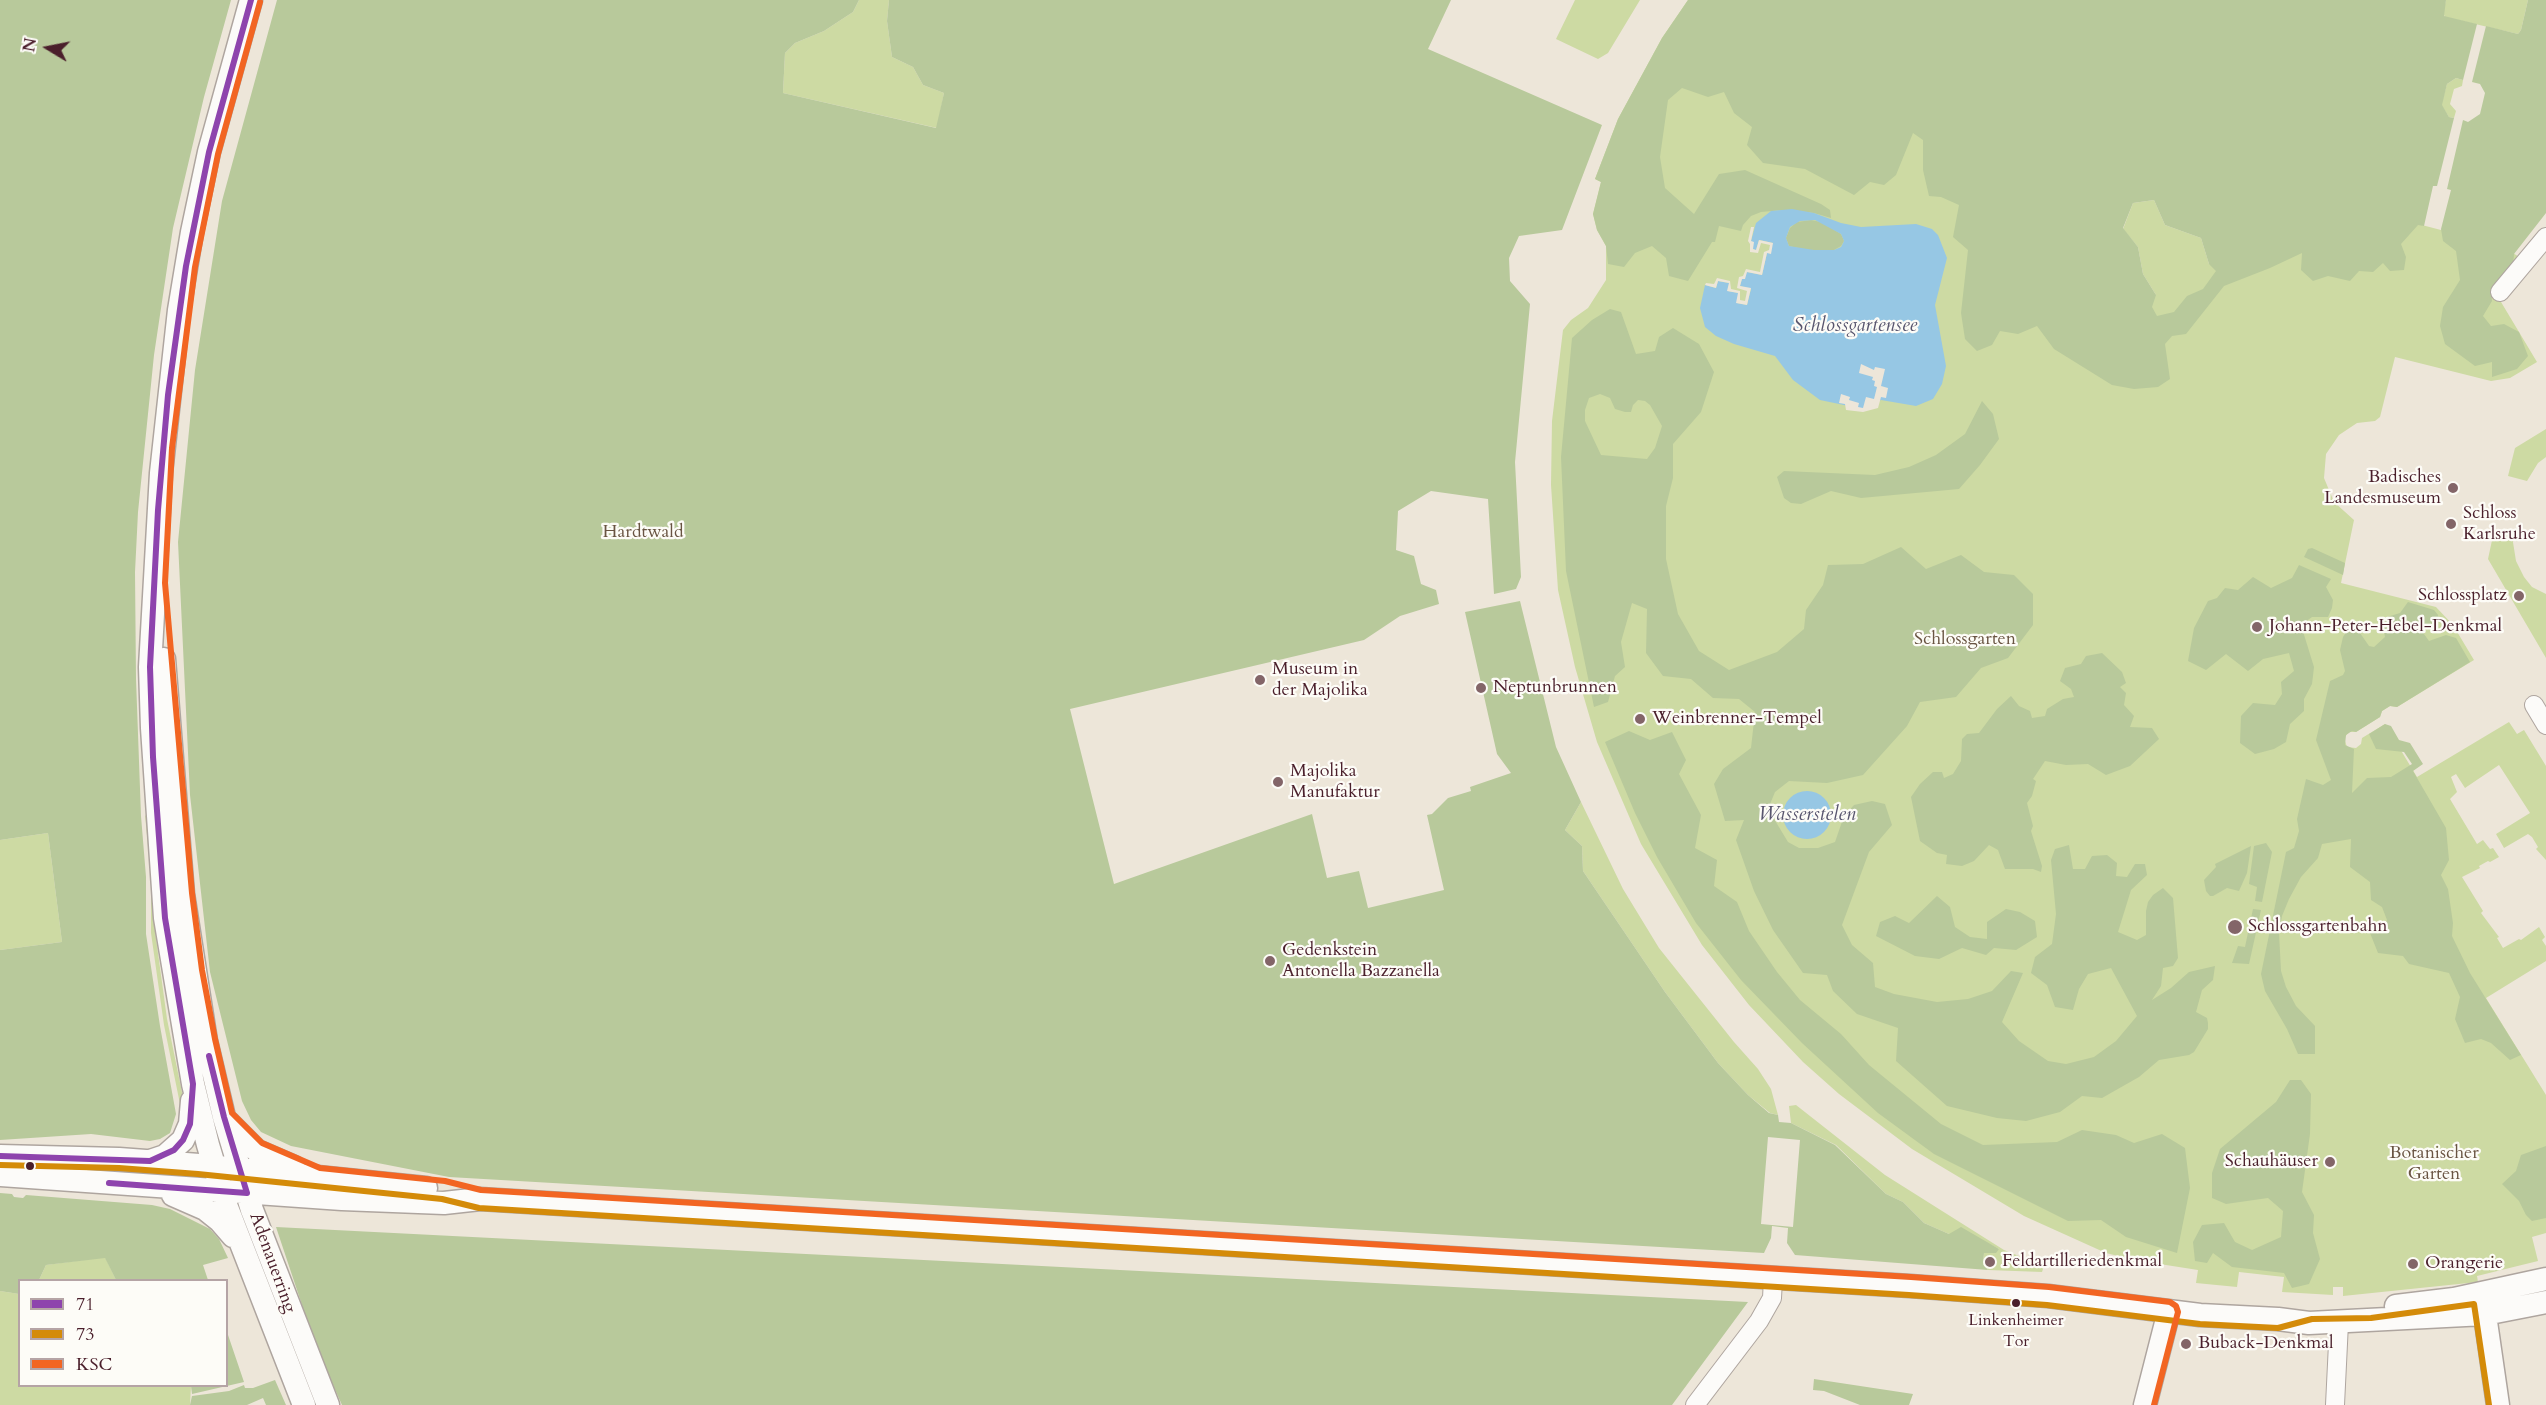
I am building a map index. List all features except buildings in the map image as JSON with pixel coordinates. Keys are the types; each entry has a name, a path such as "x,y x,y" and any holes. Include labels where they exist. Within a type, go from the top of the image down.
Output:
{"main road":[{"name":"Adenauerring","path":"251,0 209,152 186,266 164,437 150,667 155,801 165,918 193,1084 214,1166 241,1247 304,1405"},
{"name":"Adenauerring","path":"156,583 183,894 204,1030 224,1117 247,1193 266,1248 328,1405"},
{"path":"150,1161 174,1149 187,1133 192,1115 193,1084"},
{"path":"224,1117 239,1135 257,1150 318,1177"},
{"path":"0,1156 150,1161 214,1166 444,1190 480,1199"},
{"path":"0,1175 247,1193 444,1203 480,1199 2048,1296 2169,1311 2278,1318 2309,1323 2339,1323 2483,1304 2546,1279"},
{"path":"153,1186 205,1209 227,1228 241,1247"},
{"path":"2278,1318 2311,1310 2546,1302"},
{"path":"2483,1304 2498,1405"},
{"path":"2145,1405 2169,1311"}],"street":[{"path":"2500,292 2546,237"},
{"path":"2534,705 2546,725"},
{"path":"1695,1405 1759,1321 1772,1298 1773,1279"},
{"path":"2335,1405 2339,1323"}],"green space":[{"path":"0,0 231,0 204,97 173,228 154,355 138,512 135,572 136,679 141,816 146,877 146,934 176,1114 170,1133 160,1139 150,1141 91,1134 0,1140 0,950 62,942 48,833 0,840"},
{"name":"Hardtwald","path":"277,0 859,0 853,12 824,31 795,43 785,53 783,93 936,128 944,93 923,85 913,67 892,57 887,21 889,0 1451,0 1428,49 1602,125 1562,230 1519,236 1509,258 1510,281 1530,304 1515,462 1521,577 1516,589 1494,594 1488,499 1431,491 1398,511 1396,550 1414,556 1421,584 1436,590 1439,604 1400,616 1364,640 1070,709 1114,884 1312,814 1327,878 1359,871 1368,908 1444,890 1427,815 1432,814 1448,798 1471,791 1470,787 1511,773 1497,754 1465,612 1520,601 1556,747 1581,802 1565,830 1582,846 1583,871 1665,992 1718,1063 1748,1095 1769,1113 1778,1115 1779,1122 1791,1123 1835,1145 1886,1194 1903,1202 1924,1223 1949,1234 1961,1227 1999,1249 1996,1253 1984,1253 1983,1264 1988,1270 1795,1255 1787,1243 1788,1228 1772,1226 1771,1238 1764,1253 449,1177 291,1146 261,1132 251,1120 242,1101 210,972 190,795 178,542 195,370 222,201","holes":["1768,1137 1800,1140 1793,1227 1761,1224"]},
{"path":"859,0 889,0 887,21 892,57 913,67 923,85 944,93 937,128 783,93 785,53 795,43 824,31 853,12"},
{"path":"1575,0 1640,0 1608,53 1598,59 1556,39"},
{"name":"Schlossgarten","path":"1688,0 1744,0 2156,295 2143,274 2138,247 2123,229 2133,203 2154,200 2165,225 2201,238 2209,264 2418,224 2502,246 2527,262 2498,297 2537,362 2510,378 2491,381 2395,357 2380,417 2375,421 2357,423 2339,435 2326,454 2324,478 2334,502 2354,520 2341,583 2436,607 2453,625 2474,660 2397,707 2390,706 2382,711 2380,717 2356,732 2349,732 2344,738 2347,747 2356,748 2361,744 2362,738 2385,724 2417,777 2509,722 2517,734 2524,730 2546,766 2546,860 2536,849 2538,847 2528,834 2504,848 2496,834 2530,813 2499,765 2465,788 2456,774 2451,777 2457,792 2450,799 2477,844 2483,840 2499,857 2462,877 2483,911 2481,913 2499,937 2497,938 2503,948 2521,940 2539,927 2545,937 2542,940 2546,946 2546,961 2486,998 2546,1095 2546,1233 2532,1237 2538,1261 2477,1276 2478,1282 2343,1296 2343,1287 2333,1287 2333,1295 2282,1292 2284,1277 2239,1272 2237,1287 2196,1283 2198,1270 2106,1253 2024,1216 1912,1149 1839,1094 1803,1062 1749,1005 1702,945 1641,844 1597,742 1575,667 1558,590 1551,485 1552,421 1563,330 1571,320 1588,308 1606,280 1606,246 1597,230 1593,214 1601,182 1595,179 1618,119 1662,38"},
{"path":"1688,0 2446,0 2444,16 2477,24 2463,80 2456,78 2447,84 2442,105 2449,117 2454,118 2437,186 2433,186 2424,226 2418,225 2401,244 2406,257 2404,270 2390,271 2383,263 2373,272 2359,271 2350,281 2328,276 2313,281 2301,270 2302,253 2224,286 2186,334 2172,336 2165,344 2170,379 2158,387 2134,389 2112,385 2054,349 2037,326 2018,334 2000,331 1992,345 1977,351 1965,339 1961,313 1968,250 1953,237 1959,205 1941,197 1929,196 1923,170 1923,140 1913,133 1896,175 1884,185 1870,182 1854,195 1805,169 1763,163 1747,145 1752,127 1734,113 1724,92 1708,97 1682,88 1668,100 1660,157 1665,188 1694,214 1719,174 1745,170 1821,204 1830,210 1831,218 1814,213 1783,210 1761,212 1751,216 1741,231 1719,226 1715,242 1712,242 1688,281 1669,276 1666,258 1652,246 1635,253 1624,267 1608,264 1606,246 1597,230 1593,214 1601,182 1595,179 1618,119 1662,38","holes":["2154,200 2165,225 2201,238 2209,264 2216,271 2203,289 2187,296 2174,312 2157,316 2152,307 2156,295 2143,274 2138,247 2123,228 2133,203"]},
{"path":"2446,0 2528,0 2518,34 2445,17 2443,13"},
{"path":"2528,0 2546,0 2546,213 2514,254 2513,266 2491,288 2492,301 2483,316 2491,326 2504,324 2519,332 2528,356 2517,369 2492,377 2492,362 2475,366 2445,344 2440,326 2443,307 2460,280 2456,251 2443,241 2441,229 2451,190 2447,189 2463,120 2468,122 2480,114 2485,93 2480,84 2472,82 2486,26 2518,34"},
{"path":"2456,78 2463,80 2462,86 2454,89 2450,104 2456,111 2454,118 2449,117 2441,105 2447,84"},
{"path":"1811,220 1821,222 1841,234 1844,241 1841,246 1834,250 1807,250 1789,246 1786,238 1790,228 1797,222"},
{"path":"1610,309 1621,312 1636,354 1655,351 1659,337 1673,328 1699,344 1714,372 1701,412 1673,444 1673,478 1666,506 1666,559 1678,614 1699,651 1729,670 1777,652 1804,629 1806,610 1823,585 1828,565 1863,564 1901,547 1926,569 1961,555 1984,572 2014,575 2033,594 2033,625 2008,658 1981,668 1956,697 1920,702 1907,726 1863,775 1827,783 1789,781 1775,792 1768,809 1788,842 1799,848 1818,848 1835,842 1844,816 1854,805 1872,801 1885,804 1892,825 1869,852 1842,925 1852,945 1873,963 1875,987 1894,994 1937,1002 1968,999 1992,991 2011,971 2023,973 2002,1022 2019,1041 2048,1061 2066,1064 2094,1057 2116,1041 2137,1016 2111,968 2088,974 2079,989 2073,1010 2055,1007 2047,985 2031,973 2035,957 2052,944 2056,914 2051,860 2055,849 2069,845 2073,869 2085,869 2092,856 2107,855 2117,863 2116,876 2127,877 2135,864 2145,864 2147,875 2131,890 2118,932 2137,940 2146,935 2146,911 2153,895 2163,888 2173,898 2178,958 2173,966 2163,968 2161,986 2152,1000 2171,988 2189,972 2215,966 2213,980 2202,990 2196,1012 2207,1018 2208,1029 2194,1052 2189,1055 2159,1060 2139,1077 2102,1098 2082,1096 2060,1112 2026,1121 1997,1118 1947,1106 1896,1061 1898,1028 1857,1014 1833,991 1827,975 1803,973 1773,930 1754,891 1736,840 1744,820 1725,821 1714,784 1723,769 1751,748 1755,712 1739,699 1713,698 1691,679 1663,676 1646,653 1647,609 1632,603 1621,642 1625,667 1615,676 1608,702 1594,707 1566,571 1561,457 1572,338 1592,320","holes":["1600,394 1610,398 1615,409 1625,412 1631,412 1638,400 1650,405 1662,426 1655,448 1647,459 1601,455 1585,421 1585,410 1589,398"]},
{"path":"1982,401 1993,414 1999,439 1959,489 1861,498 1831,491 1801,504 1791,503 1784,498 1777,477 1784,471 1875,475 1909,467 1936,455 1965,434"},
{"path":"2546,429 2546,457 2538,463 2527,481 2508,476 2515,448"},
{"path":"2494,531 2512,536 2516,561 2524,577 2532,587 2546,594 2546,658 2488,559"},
{"path":"2312,548 2345,563 2343,575 2304,557 2308,549"},
{"path":"2299,565 2331,579 2326,587 2333,600 2332,608 2328,617 2312,617 2301,625 2314,667 2312,684 2304,699 2304,711 2290,724 2286,742 2274,749 2255,754 2240,743 2241,716 2253,703 2275,705 2282,694 2281,682 2294,671 2289,653 2263,659 2248,671 2226,654 2206,670 2188,661 2194,628 2208,601 2217,598 2225,588 2238,590 2253,577 2271,588 2292,578"},
{"path":"2408,602 2434,610 2438,615 2439,621 2434,627 2422,625 2419,627 2429,641 2446,635 2456,638 2470,662 2397,707 2390,706 2382,711 2380,717 2356,732 2352,731 2346,735 2345,745 2354,749 2352,793 2367,778 2391,777 2412,764 2404,752 2376,749 2369,734 2385,724 2391,726 2399,740 2410,743 2423,764 2413,771 2446,828 2449,860 2441,875 2448,889 2453,923 2452,936 2470,973 2521,1055 2510,1060 2491,1043 2481,1039 2465,1043 2455,1019 2460,997 2449,973 2409,964 2403,956 2378,953 2370,933 2371,928 2382,927 2387,920 2382,907 2371,900 2370,882 2350,867 2351,839 2322,844 2318,858 2301,877 2289,899 2282,916 2279,933 2281,971 2296,1006 2315,1026 2315,1054 2298,1054 2287,1029 2265,991 2261,974 2286,852 2294,848 2299,831 2297,819 2306,779 2323,785 2331,780 2316,740 2330,681 2343,675 2345,671 2340,650 2343,637 2347,631 2360,633 2369,646 2374,647 2385,637 2383,625 2387,617 2400,613"},
{"path":"2102,653 2122,672 2126,683 2120,687 2126,693 2124,705 2134,716 2130,727 2152,728 2159,739 2130,766 2106,775 2088,764 2066,765 2045,761 2033,779 2036,781 2032,796 2027,803 2033,826 2031,831 2042,866 2041,872 2033,869 2005,869 1998,850 1989,845 1974,861 1962,866 1946,864 1947,855 1937,853 1920,841 1911,797 1920,784 1933,772 1942,772 1944,778 1953,774 1961,761 1962,739 1967,734 1979,733 1997,709 2011,696 2019,706 2030,711 2032,718 2045,716 2047,709 2063,699 2074,697 2071,689 2060,681 2065,668 2081,664 2086,656"},
{"path":"1629,731 1650,740 1672,732 1686,760 1679,774 1701,815 1695,848 1717,860 1714,886 1737,902 1749,931 1777,972 1800,1000 1841,1034 1869,1065 1941,1124 1983,1145 2057,1142 2082,1130 2116,1135 2134,1143 2162,1134 2185,1148 2190,1188 2177,1253 2126,1237 2101,1220 2068,1221 1934,1154 1878,1113 1802,1043 1741,980 1696,923 1657,857 1635,813 1605,742"},
{"path":"1581,802 1623,889 1659,948 1758,1069 1771,1089 1778,1115 1770,1113 1748,1095 1718,1063 1665,992 1583,871 1582,846 1565,830"},
{"path":"145,815 148,819 154,924 167,1019 185,1107 181,1109 164,1025 151,933 151,877"},
{"path":"48,833 62,942 0,950 0,840"},
{"path":"2266,843 2272,852 2262,902 2255,901 2257,887 2249,884 2254,846"},
{"path":"2251,846 2247,873 2239,891 2227,888 2210,896 2206,891 2204,880 2216,867 2215,864"},
{"path":"1937,896 1950,907 1955,927 1970,937 1987,939 1987,922 2006,909 2020,912 2035,921 2037,937 2016,950 1994,948 1986,955 1962,948 1939,959 1915,956 1876,936 1880,922 1895,916 1909,923"},
{"path":"2253,909 2261,910 2249,964 2232,963 2238,946 2245,947"},
{"path":"2290,1080 2301,1080 2311,1094 2310,1134 2302,1192 2314,1215 2313,1233 2320,1259 2309,1284 2292,1288 2284,1273 2232,1267 2213,1253 2207,1263 2195,1261 2193,1242 2202,1225 2224,1223 2235,1242 2252,1250 2281,1237 2283,1211 2268,1198 2226,1204 2212,1198 2212,1173 2220,1149 2276,1102"},
{"path":"1796,1105 1885,1175 2004,1250 2044,1266 2042,1272 1988,1270 1983,1264 1984,1253 1999,1249 1981,1240 1949,1234 1924,1223 1903,1202 1886,1194 1836,1145 1791,1123 1789,1106"},
{"path":"2546,1146 2546,1218 2532,1221 2519,1201 2502,1184 2516,1171 2521,1155"},
{"path":"0,1193 23,1198 26,1195 152,1205 170,1209 210,1229 219,1239 228,1258 203,1265 208,1279 116,1279 105,1258 46,1265 39,1279 18,1279 18,1294 0,1291"},
{"path":"276,1227 1748,1302 1672,1405 342,1405 317,1350"},
{"path":"105,1257 116,1279 39,1279 46,1265"},
{"path":"0,1291 18,1294 18,1387 191,1387 190,1405 0,1405"},
{"path":"228,1335 244,1382 228,1386"},
{"path":"1814,1379 1913,1394 1909,1405 1860,1405 1824,1391 1813,1390"},
{"path":"275,1380 286,1405 266,1405 263,1398 247,1405 190,1405 192,1396 229,1391 244,1385 245,1388 253,1388"},
{"path":"191,1387 222,1387 192,1394"}],"water":[{"name":"Schlossgartensee","path":"1792,209 1861,227 1916,224 1932,229 1938,235 1947,258 1935,305 1946,366 1942,384 1933,399 1916,406 1881,400 1863,409 1820,400 1793,380 1775,356 1734,344 1716,336 1705,327 1700,308 1705,285 1716,288 1718,281 1729,283 1728,291 1739,293 1737,303 1747,305 1751,289 1740,286 1742,278 1747,272 1762,275 1767,253 1773,243 1759,240 1756,250 1752,249 1751,241 1756,223 1771,211","holes":["1815,220 1841,234 1844,241 1841,247 1834,250 1789,246 1786,238 1790,227 1800,221"]},
{"name":"Wasserstelen","path":"1807,791 1824,798 1831,815 1824,832 1807,839 1790,832 1783,815 1790,798"}],"pier":[{"path":"1751,227 1754,227 1751,241 1754,242 1753,249 1756,250 1759,240 1773,243 1771,254 1767,253 1762,275 1747,272 1745,279 1742,279 1740,286 1751,288 1747,305 1736,303 1738,293 1727,291 1729,283 1718,281 1716,288 1705,285 1706,283 1714,284 1717,278 1730,281 1731,289 1740,291 1740,300 1745,301 1747,291 1737,288 1739,277 1743,276 1746,269 1760,272 1764,252 1769,250 1770,245 1761,243 1758,253 1750,252 1748,241"},
{"path":"1861,364 1874,370 1875,367 1885,369 1881,386 1888,388 1886,398 1881,397 1878,408 1863,412 1846,410 1845,404 1839,403 1841,394 1850,397 1849,400 1859,403 1858,407 1863,408 1866,397 1874,399 1877,387 1874,386 1875,381 1872,380 1873,377 1859,373"}],"transit line":[{"name":"71","path":"0,1156 150,1161 174,1150 183,1140 190,1124 193,1084 165,918 153,757 150,667 158,510 168,395 186,266 209,152 251,0"},
{"name":"KSC","path":"260,2 218,154 195,267 172,448 165,583 192,893 202,970 232,1113 262,1143 320,1168 445,1181 481,1190 1911,1277 2049,1287 2170,1302 2176,1306 2178,1312 2154,1405"},
{"name":"71","path":"209,1056 224,1117 247,1193"},
{"name":"73","path":"0,1165 119,1168 198,1174 442,1199 479,1208 1909,1295 2047,1305 2200,1324 2278,1328 2312,1319 2371,1318 2474,1304 2489,1405"},
{"name":"71","path":"109,1183 247,1193"}],"place":[{"name":"Badisches Landesmuseum","path":"2453,488"},
{"name":"Schloss Karlsruhe","path":"2451,524"},
{"name":"Schlossplatz","path":"2519,596"},
{"name":"Johann-Peter-Hebel-Denkmal","path":"2257,627"},
{"name":"Museum in der Majolika","path":"1260,680"},
{"name":"Neptunbrunnen","path":"1481,688"},
{"name":"Weinbrenner-Tempel","path":"1640,719"},
{"name":"Majolika Manufaktur","path":"1278,782"},
{"name":"Schlossgartenbahn","path":"2235,927"},
{"name":"Gedenkstein Antonella Bazzanella","path":"1270,961"},
{"name":"Schauhäuser","path":"2330,1162"},
{"name":"Feldartilleriedenkmal","path":"1990,1262"},
{"name":"Orangerie","path":"2413,1264"},
{"name":"Linkenheimer Tor","path":"2016,1303"},
{"name":"Buback-Denkmal","path":"2186,1344"}],"park label":[{"name":"Botanischer Garten","path":"2434,1164"}]}
